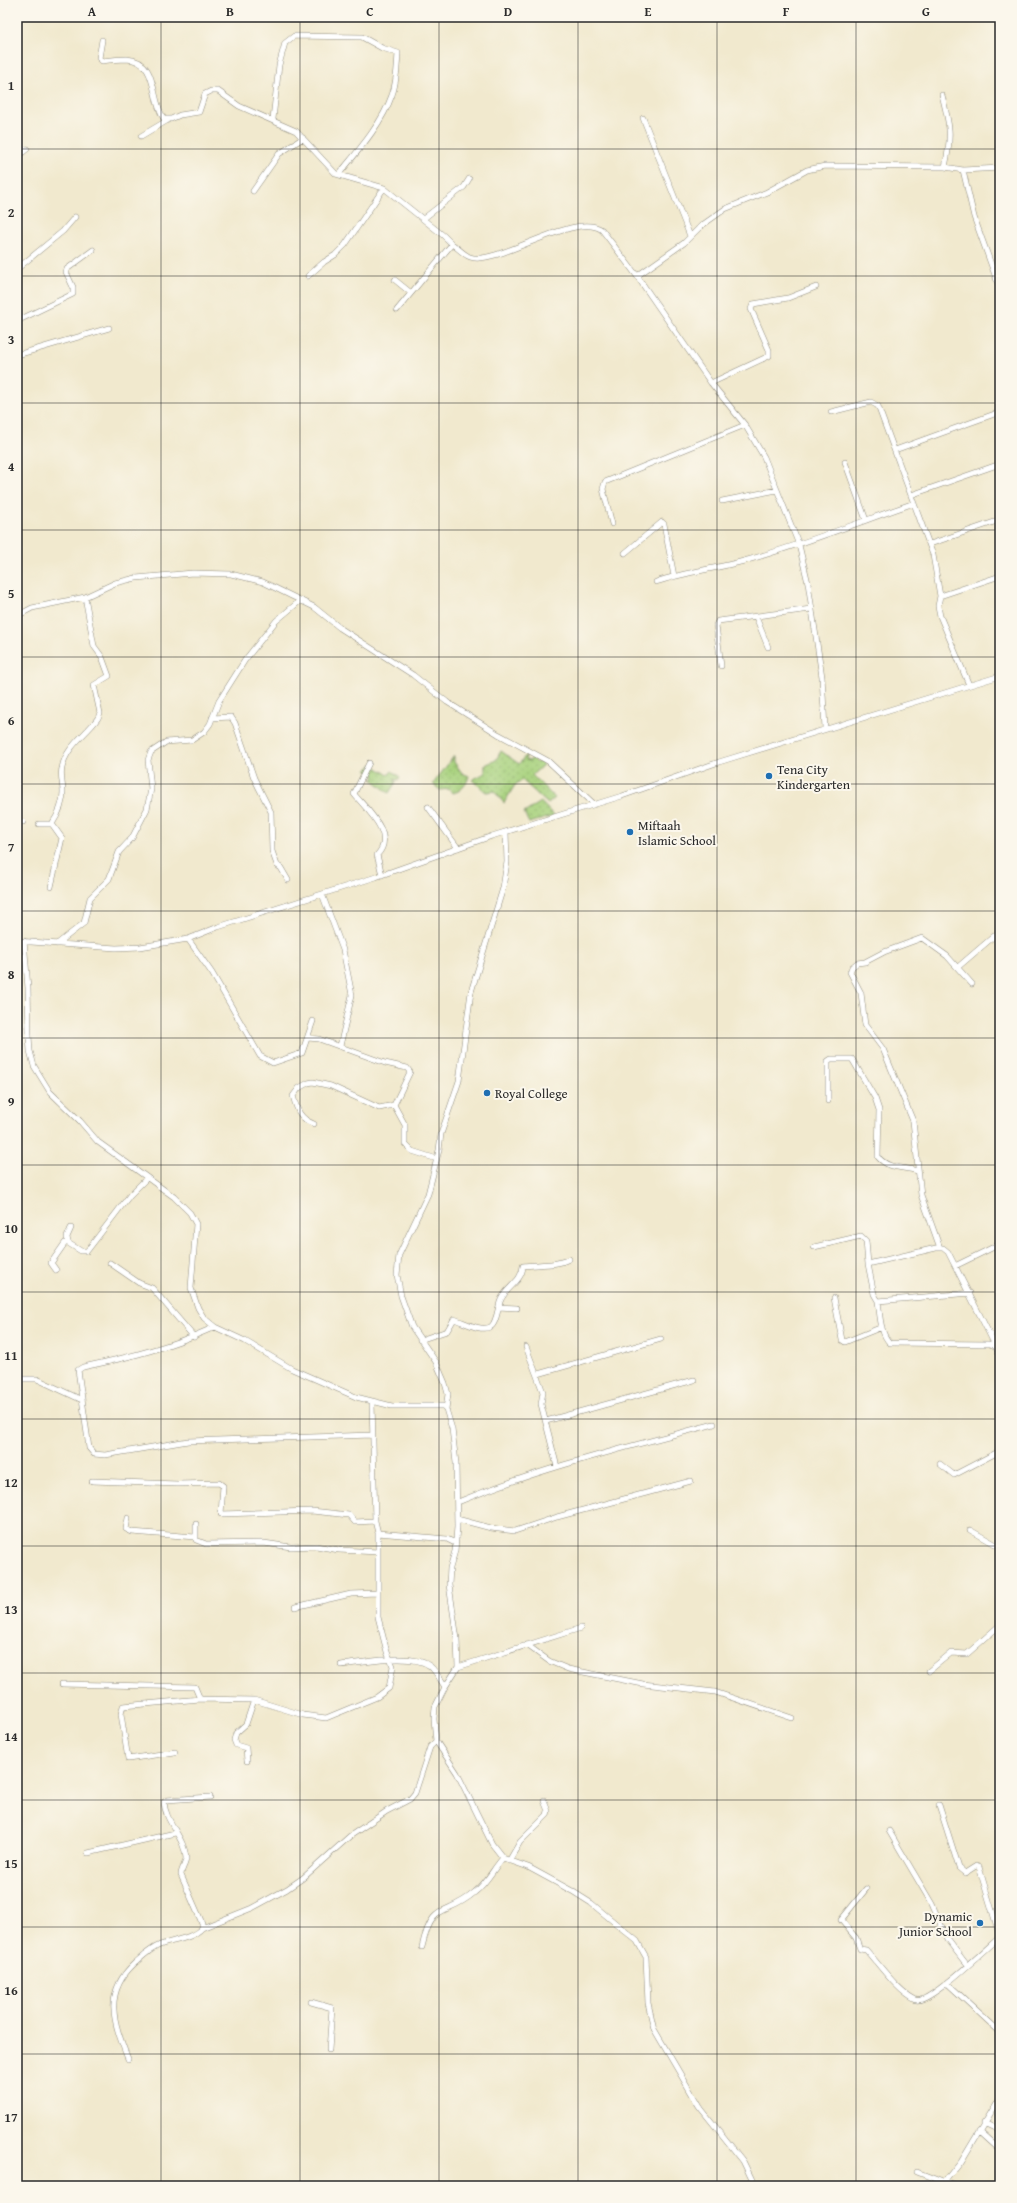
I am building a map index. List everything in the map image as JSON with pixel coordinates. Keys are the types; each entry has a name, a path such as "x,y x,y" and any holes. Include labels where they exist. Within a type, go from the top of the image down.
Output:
{"street":[{"path":"273,120 279,65 284,43 294,36 362,37 382,48 398,53 396,77 391,99 376,125 339,174"},
{"path":"102,40 99,58 102,61 128,59 140,62 150,72 155,99 162,116 168,120"},
{"path":"141,136 168,120 180,115 199,112 205,94 214,90 218,91 239,106 296,131 339,174 384,188 469,257 480,258 510,250 541,236 593,225 602,230 637,276 711,383 745,425 762,452 799,545 808,583 810,609 821,670 825,728"},
{"path":"942,95 950,126 950,142 945,167"},
{"path":"643,118 690,236"},
{"path":"253,191 279,154 303,138"},
{"path":"17,157 27,149"},
{"path":"637,276 684,243 710,218 725,209 767,192 807,170 825,166 945,167 963,170 1000,168"},
{"path":"963,170 974,217 1000,289"},
{"path":"423,219 464,187 469,180"},
{"path":"308,276 324,262 335,255 345,245 384,188"},
{"path":"17,269 63,231 75,217"},
{"path":"397,310 452,244"},
{"path":"17,321 73,294 73,287 66,272 67,269 93,250"},
{"path":"395,280 411,293"},
{"path":"711,383 769,356 769,350 751,309 753,304 788,298 816,287"},
{"path":"17,355 109,328"},
{"path":"831,412 871,402 876,403 930,544 940,596 938,606 940,616 969,685"},
{"path":"895,450 1000,412"},
{"path":"612,524 603,489 605,482 745,425"},
{"path":"845,462 866,520"},
{"path":"911,494 1000,464"},
{"path":"722,501 777,490"},
{"path":"656,582 674,576 742,561 799,545 914,503"},
{"path":"930,544 1000,520"},
{"path":"626,553 662,522 664,524 674,576"},
{"path":"17,616 32,608 85,597 125,580 193,573 242,576 263,582 314,607 340,628 413,675 447,702 498,734 548,761 594,804"},
{"path":"940,596 1000,576"},
{"path":"52,824 61,804 63,793 62,768 65,759 72,746 98,718 100,713 94,685 108,676 102,657 94,646 85,597"},
{"path":"57,944 84,923 90,898 109,879 119,852 132,838 147,809 151,789 148,760 151,752 166,742 186,741 196,738 208,727 219,701 245,660 276,621 301,600"},
{"path":"721,666 716,623 728,619 756,617 810,609"},
{"path":"756,617 768,647"},
{"path":"17,941 116,948 140,947 188,939 218,927 382,875 506,832 825,728 1000,676"},
{"path":"212,718 230,718 235,723 254,778 271,812 272,851 277,865 281,868 288,880"},
{"path":"369,764 354,794 382,827 383,842 381,851 378,855 382,875"},
{"path":"428,807 440,821 458,848"},
{"path":"17,821 23,822"},
{"path":"39,824 52,824"},
{"path":"52,824 62,838 52,887"},
{"path":"506,832 507,862 504,888 472,987 466,1019 459,1081 441,1134 437,1159 428,1194 399,1255 397,1275 401,1296 412,1326 436,1362 445,1383 448,1394 446,1409 452,1429 458,1502 456,1543 450,1568 449,1585 457,1639 458,1667 445,1687 434,1714 436,1741 457,1773 492,1844 503,1858 528,1867 572,1891 603,1912 637,1941 646,1957 648,2004 654,2029 699,2106 743,2161 755,2186"},
{"path":"322,894 343,950 352,995 340,1046"},
{"path":"958,967 1000,931"},
{"path":"940,1248 921,1195 917,1171 913,1121 883,1049 865,1025 861,993 850,972 852,967 857,963 865,962 884,952 922,938 958,967 972,984"},
{"path":"188,939 212,973 260,1056 273,1063 299,1056 302,1054 313,1021"},
{"path":"24,941 28,988 30,1051 34,1066 50,1092 80,1121 98,1142 174,1197 194,1219 196,1224 191,1288 198,1308 204,1318 214,1328 245,1341 282,1364 327,1386 372,1402 406,1407 443,1406 446,1409"},
{"path":"308,1038 318,1039 384,1063 407,1068 410,1072 408,1078 394,1105"},
{"path":"828,1101 828,1061 831,1059 852,1059 875,1098 879,1110 878,1157 883,1163 892,1167 917,1171"},
{"path":"314,1124 305,1121 301,1117 293,1096 299,1088 308,1083 331,1086 379,1108 394,1105"},
{"path":"394,1105 405,1125 405,1144 412,1151 437,1159"},
{"path":"56,1270 51,1263 65,1242 81,1251 86,1251 130,1194 147,1178"},
{"path":"68,1243 67,1238 71,1228"},
{"path":"814,1247 862,1237 866,1241 868,1264 874,1294 878,1301 882,1327 886,1340 890,1343 998,1344"},
{"path":"955,1266 1000,1244"},
{"path":"868,1264 940,1248 948,1252 998,1344 1000,1355"},
{"path":"420,1340 447,1331 454,1319 480,1328 489,1328 494,1324 497,1311 500,1307 500,1302 518,1281 523,1266 550,1263 560,1264 569,1259"},
{"path":"110,1262 139,1283 152,1288 194,1337"},
{"path":"878,1301 970,1293"},
{"path":"834,1298 842,1340 845,1342 882,1327"},
{"path":"500,1307 517,1308"},
{"path":"214,1328 194,1337 147,1353 83,1367 78,1370 89,1448 94,1454 105,1454 188,1441 372,1435"},
{"path":"538,1374 661,1339"},
{"path":"526,1347 532,1366 538,1374 543,1392 541,1404 557,1467"},
{"path":"17,1379 37,1379 82,1400"},
{"path":"546,1421 694,1380"},
{"path":"175,1752 128,1759 121,1714 123,1706 200,1699 254,1700 303,1715 326,1718 377,1697 388,1688 393,1666 378,1617 378,1533 375,1521 372,1402"},
{"path":"458,1502 487,1490 557,1467 714,1424"},
{"path":"940,1464 954,1475 1000,1451"},
{"path":"92,1481 178,1484 219,1483 224,1486 222,1514 312,1511 349,1515 355,1522 375,1521"},
{"path":"457,1519 491,1528 515,1531 557,1517 691,1481"},
{"path":"128,1518 126,1529 132,1532 195,1537"},
{"path":"196,1524 195,1537 198,1542 206,1544 264,1543 291,1547 316,1546 339,1550 378,1552"},
{"path":"970,1530 1000,1547"},
{"path":"378,1533 448,1539 456,1543"},
{"path":"294,1607 351,1594 377,1593"},
{"path":"929,1671 951,1654 967,1654 1000,1625"},
{"path":"458,1667 581,1628"},
{"path":"528,1645 554,1664 568,1669 643,1684 716,1692 792,1718"},
{"path":"341,1665 390,1660 418,1660 431,1666 445,1687"},
{"path":"62,1684 195,1687 200,1699"},
{"path":"247,1761 246,1748 236,1745 234,1740 236,1733 246,1724 254,1700"},
{"path":"128,2059 113,2013 113,2003 120,1981 130,1968 152,1949 196,1934 202,1928 252,1908 287,1889 303,1878 350,1836 387,1810 410,1799 415,1793 430,1747 436,1741"},
{"path":"202,1928 202,1923 182,1880 181,1872 186,1863 185,1851 175,1833 164,1805 165,1801 210,1797"},
{"path":"509,1861 520,1842 547,1815 548,1811 544,1801"},
{"path":"866,1889 841,1918 856,1938 860,1949 866,1950 898,1986 915,2000 920,2001 928,1998 1000,1937 979,1867 976,1866 965,1873 959,1868 939,1805"},
{"path":"889,1830 932,1904 948,1939 967,1965"},
{"path":"88,1854 175,1833"},
{"path":"422,1947 426,1931 432,1918 441,1910 458,1904 476,1892 503,1858"},
{"path":"947,1983 1000,2032"},
{"path":"311,2002 332,2008 329,2050"},
{"path":"943,2185 961,2162 983,2123 1000,2097"},
{"path":"983,2123 1000,2132"},
{"path":"979,2131 1000,2150"},
{"path":"917,2172 943,2185 953,2186"}],"green space":[{"path":"501,751 519,764 527,754 525,760 529,761 533,758 537,763 540,761 543,765 532,775 555,798 548,804 522,780 515,785 504,803 494,791 486,792 472,780 485,773 485,765 496,760"},
{"path":"454,756 454,762 462,773 469,776 463,787 452,793 449,789 440,790 433,784"},
{"path":"372,764 388,775 392,771 400,777 398,780 394,779 396,782 389,793 373,780 375,776 367,771"},
{"path":"541,802 554,816 529,823 524,813"}],"place":[{"name":"Tena City Kindergarten","path":"769,776"},
{"name":"Miftaah Islamic School","path":"630,832"},
{"name":"Royal College","path":"487,1093"},
{"name":"Dynamic Junior School","path":"980,1923"}]}
